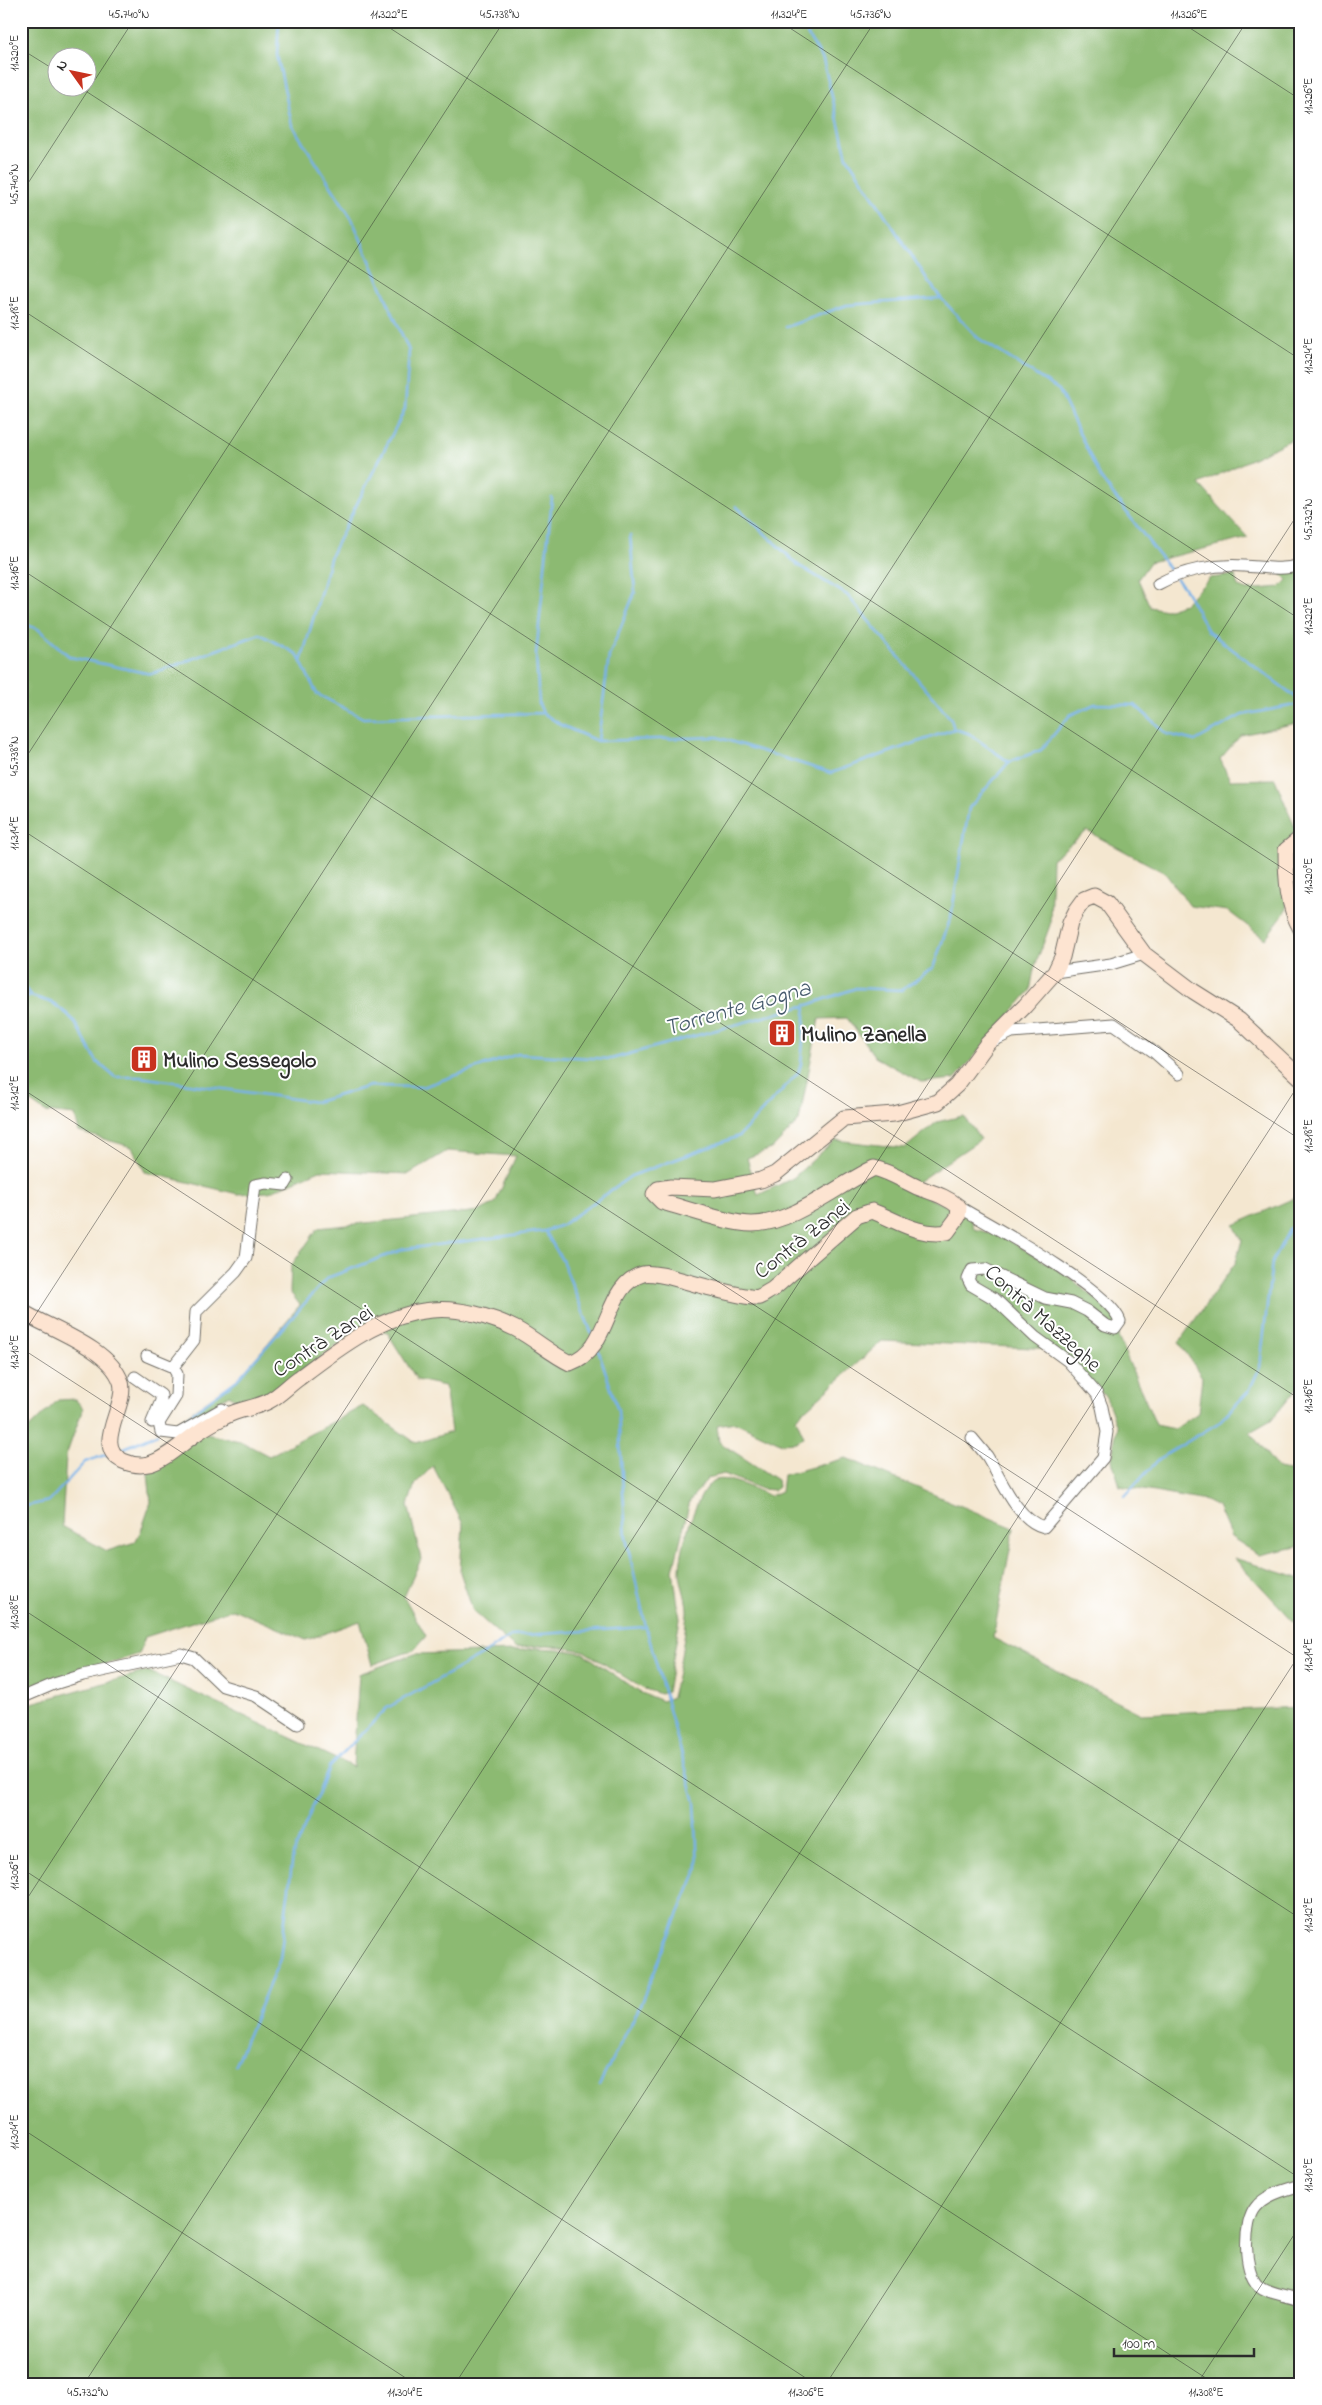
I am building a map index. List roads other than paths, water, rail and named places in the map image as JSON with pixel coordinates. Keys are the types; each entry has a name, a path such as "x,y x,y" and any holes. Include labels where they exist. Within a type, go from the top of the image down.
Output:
{"street":[{"path":"1158,584 1174,575 1241,566 1278,570 1301,564"},
{"path":"1301,842 1297,841 1286,850 1286,862 1287,881 1296,921 1301,929"},
{"path":"959,1207 947,1198 916,1186 892,1173 874,1168 824,1197 770,1223 750,1224 729,1220 662,1202 654,1194 658,1189 671,1187 716,1189 761,1180 775,1174 844,1118 894,1114 938,1102 969,1071 987,1044 1025,1006 1055,972 1062,957 1073,917 1084,900 1094,896 1107,903 1144,954 1193,991 1239,1020 1301,1078"},
{"path":"1055,972 1111,964 1144,954"},
{"path":"987,1044 1012,1032 1114,1024 1154,1052 1179,1074"},
{"path":"173,1367 195,1338 196,1312 236,1272 246,1258 255,1185 266,1182 285,1185 288,1180"},
{"name":"Contrà Zanei","path":"21,1311 93,1350 108,1362 118,1375 122,1392 109,1440 115,1455 134,1465 150,1463 229,1414 268,1401 300,1377 380,1324 432,1310 453,1310 480,1316 514,1328 570,1363 580,1359 595,1343 622,1289 631,1278 645,1273 692,1281 748,1297 759,1297 773,1289 858,1216 872,1212 910,1228 935,1234 947,1232 958,1217 959,1207"},
{"name":"Contrà Mazzeghe","path":"959,1207 1071,1274 1116,1314 1120,1323 1115,1328 1109,1327 1079,1307 1045,1298 985,1269 972,1270 968,1279 971,1284 994,1299 1035,1338 1068,1361 1087,1381 1097,1394 1102,1407 1107,1432 1105,1452 1100,1465 1077,1486 1044,1527 1031,1522 1025,1516 1007,1492 986,1455 972,1438"},
{"path":"135,1377 161,1395 161,1401 152,1422 159,1427 162,1416 176,1396 178,1374 173,1367 148,1356"},
{"name":"Contrà Zanei","path":"159,1427 161,1432 174,1435 197,1425 222,1409 229,1414"},
{"path":"21,1698 54,1684 83,1675 180,1654 194,1658 223,1686 256,1696 298,1724"},
{"path":"1301,2186 1269,2197 1256,2206 1250,2219 1247,2242 1248,2268 1258,2284 1268,2291 1301,2301"}],"waterway":[{"path":"279,21 277,55 292,125 352,219 409,351 405,409 331,555 301,662"},
{"path":"799,21 823,60 847,157 929,282 941,298 978,338 1059,390 1100,477 1173,574"},
{"path":"786,327 847,305 941,298"},
{"path":"543,713 539,704 536,655 552,498"},
{"path":"736,506 798,565 847,595 951,719 954,729"},
{"path":"598,740 609,656 635,592 630,535"},
{"path":"1176,579 1183,586 1208,631 1301,701"},
{"path":"21,623 38,629 70,657 151,674 260,634 297,654 317,694 363,718 543,713 561,725 597,741 717,737 831,773 954,729 968,733 1009,762"},
{"name":"Torrente Gogna","path":"31,996 53,1003 67,1014 74,1021 97,1062 115,1077 140,1077 316,1102 370,1086 422,1087 518,1054 611,1059 811,1004 856,988 902,990 933,968 951,917 969,808 1009,762 1041,750 1070,715 1095,704 1135,705 1167,734 1195,741 1242,715 1301,704"},
{"path":"21,983 31,996"},
{"path":"21,999 31,996"},
{"path":"170,1429 237,1380 327,1278 404,1249 545,1231 562,1225 631,1176 739,1136 798,1073 801,1064 806,1005"},
{"path":"1125,1496 1159,1459 1218,1423 1249,1391 1260,1367 1272,1262 1289,1230 1301,1219"},
{"path":"545,1231 562,1260 592,1334"},
{"path":"598,1349 618,1410 626,1538 646,1627 695,1802 698,1868 637,2012 599,2085"},
{"path":"122,1449 157,1434"},
{"path":"21,1507 49,1501 85,1462 108,1454"},
{"path":"235,2065 280,1959 293,1855 329,1767 387,1708 480,1656 511,1636 645,1627"},
{"path":"1293,2259 1301,2259"}],"place":[{"name":"Mulino Zanella","path":"782,1033"},
{"name":"Mulino Sessegolo","path":"144,1059"}]}
